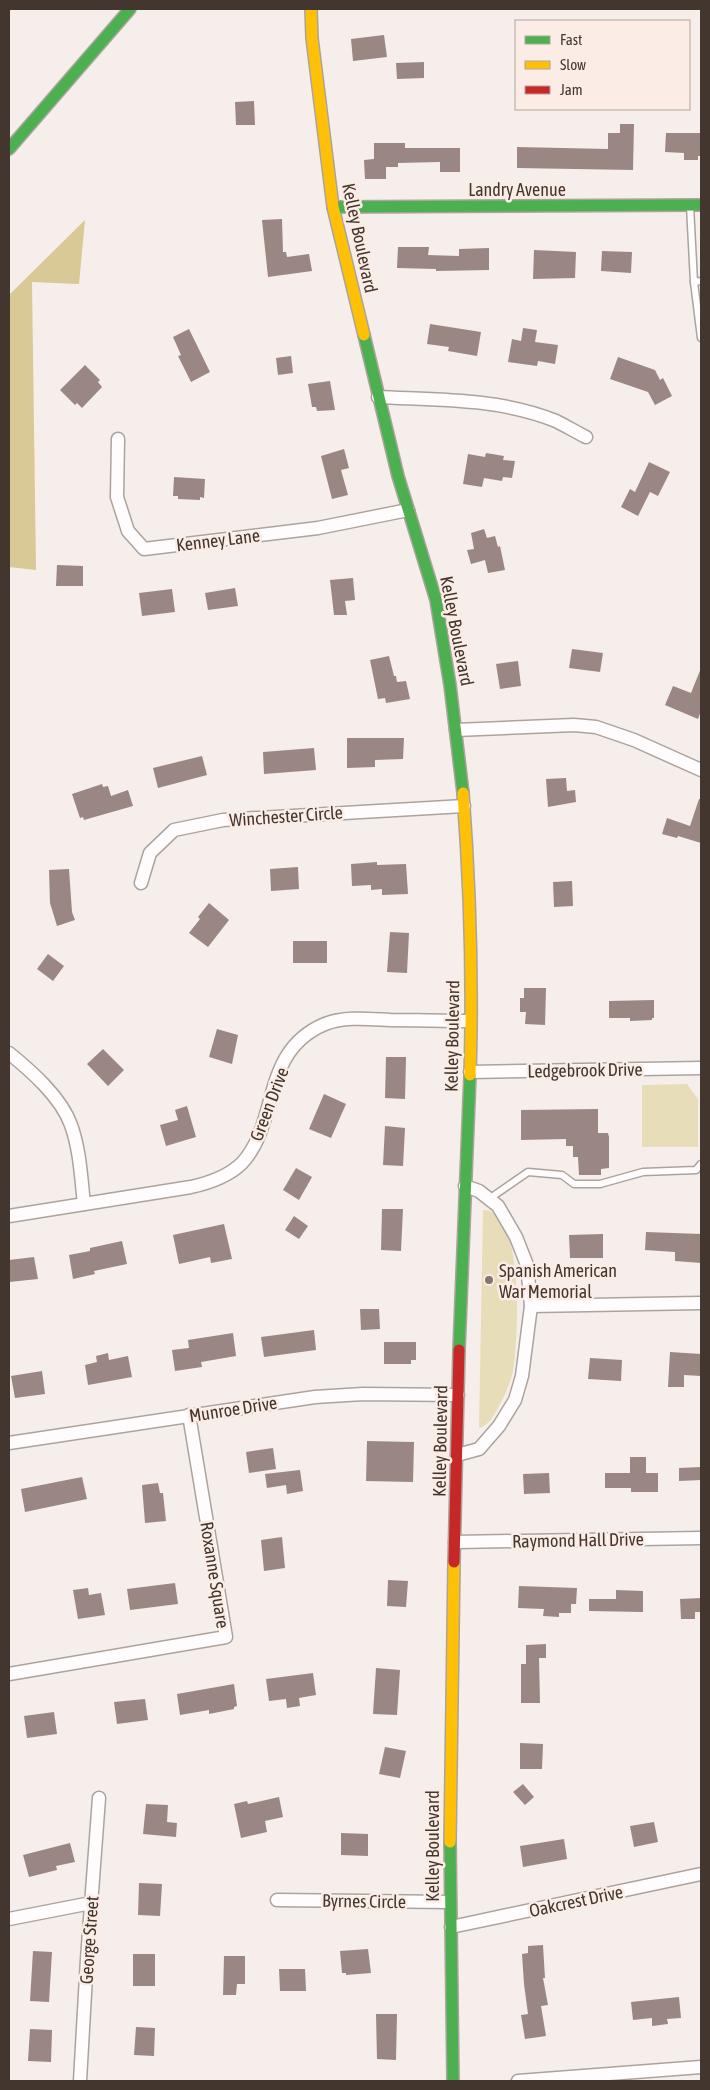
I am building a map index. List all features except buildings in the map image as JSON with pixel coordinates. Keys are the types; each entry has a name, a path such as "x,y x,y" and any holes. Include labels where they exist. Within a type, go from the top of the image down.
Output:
{"main road":[{"path":"9,149 130,9"},
{"name":"Kelley Boulevard","path":"311,9 312,38 332,207 398,476 436,600 456,730 468,860 472,960 470,1072 458,1395 449,1799 453,2081"},
{"name":"Landry Avenue","path":"332,207 695,205"}],"street":[{"path":"378,397 470,401 515,409 555,421 586,437"},
{"name":"Kenney Lane","path":"118,439 117,497 128,530 144,549 318,528 408,510"},
{"path":"456,730 574,724 596,727 634,740 701,770"},
{"name":"Winchester Circle","path":"141,883 150,853 174,830 223,820 464,806"},
{"name":"Green Drive","path":"9,1216 190,1187 218,1179 230,1173 242,1163 256,1141 271,1094 290,1052 300,1040 326,1024 351,1019 470,1021"},
{"path":"9,1053 52,1094 71,1123 80,1156 84,1204"},
{"name":"Ledgebrook Drive","path":"470,1072 701,1068"},
{"path":"457,1455 479,1449 499,1426 515,1400 522,1376 530,1306 527,1265 516,1237 498,1206 479,1191 465,1186"},
{"path":"530,1306 701,1303"},
{"name":"Munroe Drive","path":"9,1443 314,1397 363,1394 458,1395"},
{"name":"Roxanne Square","path":"9,1674 226,1637 189,1415"},
{"name":"Raymond Hall Drive","path":"455,1542 701,1538"},
{"name":"George Street","path":"80,2081 99,1798"},
{"name":"Oakcrest Drive","path":"451,1927 701,1874"},
{"name":"Byrnes Circle","path":"277,1900 450,1902"},
{"path":"9,1919 91,1903"},
{"path":"518,2081 701,2067"}],"lane":[{"path":"695,205 701,338"},
{"path":"698,282 701,294"},
{"path":"489,1199 528,1172 562,1175 574,1184 600,1184 643,1172 696,1170 701,1164"}],"shaded area":[{"path":"85,220 79,284 32,282 36,570 9,567 9,295"},
{"path":"687,1084 698,1099 698,1147 642,1147 642,1085"},
{"path":"483,1210 497,1215 507,1231 513,1253 517,1307 515,1356 510,1381 492,1418 488,1423 479,1428"}],"traffic: fast":[{"path":"9,149 130,9"},
{"path":"333,207 701,205"},
{"path":"364,335 398,476 436,600 450,685 463,793"},
{"path":"459,1350 470,1075"},
{"path":"450,1842 453,2081"}],"traffic: slow":[{"path":"311,9 312,38 333,207 364,335"},
{"path":"463,793 470,934 470,1075"},
{"path":"450,1842 454,1562"}],"traffic: jam":[{"path":"454,1562 459,1350"}],"place":[{"name":"Spanish American War Memorial","path":"489,1280"}]}
